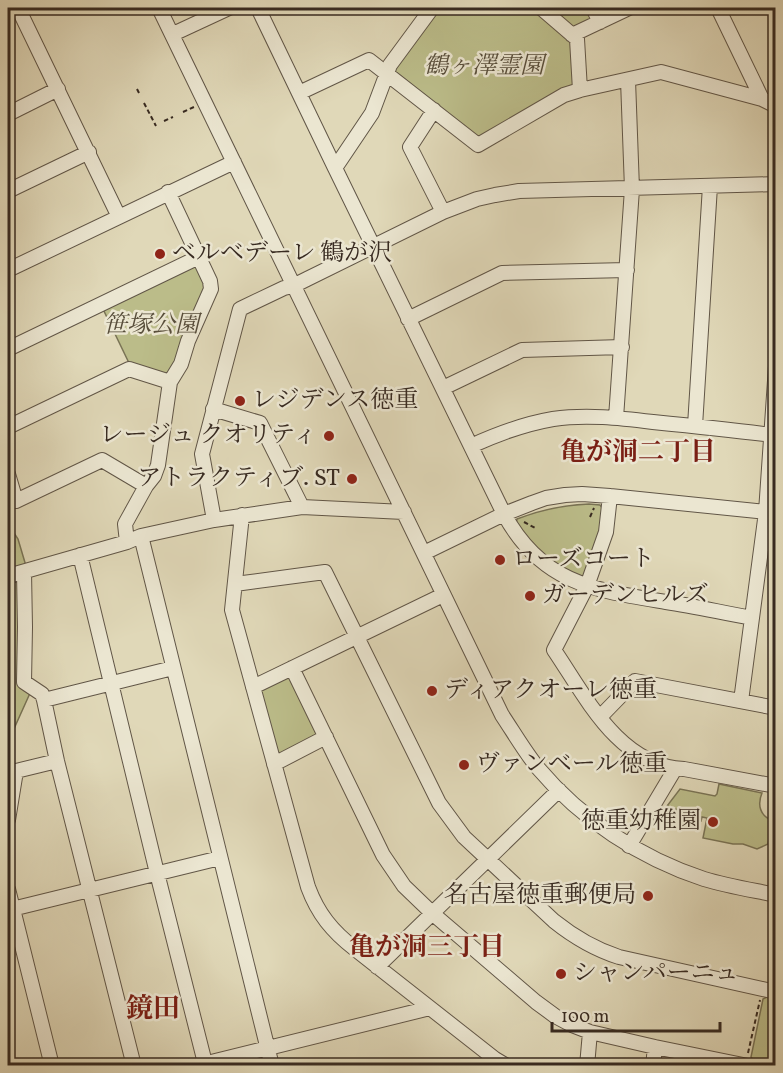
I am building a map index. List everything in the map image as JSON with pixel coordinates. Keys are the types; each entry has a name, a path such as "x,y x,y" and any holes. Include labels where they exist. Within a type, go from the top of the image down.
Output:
{"street":[{"path":"18,8 82,132 119,217"},
{"path":"159,8 173,34 214,142 234,162 502,715 532,760 559,790 597,825 629,846 671,867 705,879 776,895"},
{"path":"173,34 229,8"},
{"path":"258,8 408,319 519,540 552,569 587,586 752,618"},
{"path":"335,168 372,113 390,65 432,8"},
{"path":"541,8 577,39 580,90"},
{"path":"593,8 600,22"},
{"path":"572,35 629,8"},
{"path":"718,8 762,99"},
{"path":"299,93 369,60 478,145 564,95 661,72 762,99 776,106"},
{"path":"616,418 632,189 628,80"},
{"path":"8,114 58,89"},
{"path":"434,110 410,147 443,212"},
{"path":"8,192 89,152"},
{"path":"8,270 234,162"},
{"path":"214,520 202,454 240,309 293,286 443,212 477,199 519,191 776,184"},
{"path":"695,426 710,186"},
{"path":"127,542 125,524 158,465 170,382 181,364 188,341 211,289 210,281 168,192"},
{"path":"8,349 199,257"},
{"path":"408,319 502,273 627,270"},
{"path":"443,388 522,350 622,347"},
{"path":"741,701 752,618 771,512 771,435 776,366"},
{"path":"8,427 129,369 170,382"},
{"path":"213,409 260,423 302,507"},
{"path":"471,446 491,436 532,423 573,417 616,418 771,435"},
{"path":"8,474 16,501 102,460 146,486"},
{"path":"424,553 504,514 546,498 565,495 610,496 771,512"},
{"path":"610,496 606,532 587,586 554,650 611,732 630,749 651,761 675,769 776,786"},
{"path":"8,576 141,536 242,515 302,507 404,512"},
{"path":"242,515 232,610 308,887 317,909 333,930 377,967 495,1059 507,1065"},
{"path":"141,536 272,1065"},
{"path":"80,555 157,873 200,1064 430,1008"},
{"path":"24,572 24,682 42,694 44,700 57,761 134,1065"},
{"path":"235,584 325,572 439,803 464,837 554,921 581,941 619,957 776,992"},
{"path":"253,687 443,595"},
{"path":"44,700 173,668"},
{"path":"292,668 384,855 404,886 432,913 545,1009 572,1025 590,1032 718,1063 747,1065"},
{"path":"600,717 635,681 776,708"},
{"path":"274,764 326,737"},
{"path":"8,820 16,771 57,761"},
{"path":"629,846 675,769"},
{"path":"377,967 559,790"},
{"path":"12,909 220,858"},
{"path":"8,889 52,1065"},
{"path":"587,1065 590,1032"},
{"path":"653,1065 655,1047"}],"path":[{"path":"144,103 156,126"},
{"path":"183,112 192,108"},
{"path":"164,121 172,117"},
{"path":"590,517 593,513"},
{"path":"519,519 537,529"},
{"path":"747,1065 761,994"}],"green space":[{"name":"鶴ヶ澤霊園","path":"436,8 535,8 573,41 576,83 573,87 481,137 476,136 396,72 393,67"},
{"path":"546,8 588,8 592,16 590,22 574,29"},
{"name":"笹塚公園","path":"193,265 199,267 207,283 171,373 165,375 129,363 103,309"},
{"path":"8,498 14,533 26,566 8,571"},
{"path":"589,504 600,505 603,509 602,533 587,575 580,577 546,559 516,525 517,519 534,513"},
{"path":"18,578 31,691 13,731 9,753 11,767 8,786 8,580"},
{"path":"286,677 292,678 319,734 281,755 276,754 260,694 263,688"},
{"path":"719,784 762,793 760,802 762,813 773,821 768,844 757,849 743,844 703,838 707,818 702,817 701,821 675,815 676,809 667,806 680,789 715,796"},
{"path":"769,996 775,997 775,1065 754,1061 751,1057 763,999"}],"place":[{"name":"ベルベデーレ 鶴が沢","path":"160,254"},
{"name":"レジデンス徳重","path":"240,401"},
{"name":"レージュ クオリティ","path":"329,436"},
{"name":"アトラクティブ. ST","path":"352,479"},
{"name":"ローズコート","path":"500,560"},
{"name":"ガーデンヒルズ","path":"530,596"},
{"name":"ディアクオーレ徳重","path":"432,691"},
{"name":"ヴァンベール徳重","path":"464,765"},
{"name":"徳重幼稚園","path":"713,822"},
{"name":"名古屋徳重郵便局","path":"648,896"},
{"name":"シャンパーニュ","path":"561,974"}],"district":[{"name":"亀が洞二丁目","path":"638,453"},
{"name":"亀が洞三丁目","path":"427,948"},
{"name":"鏡田","path":"153,1010"}]}
